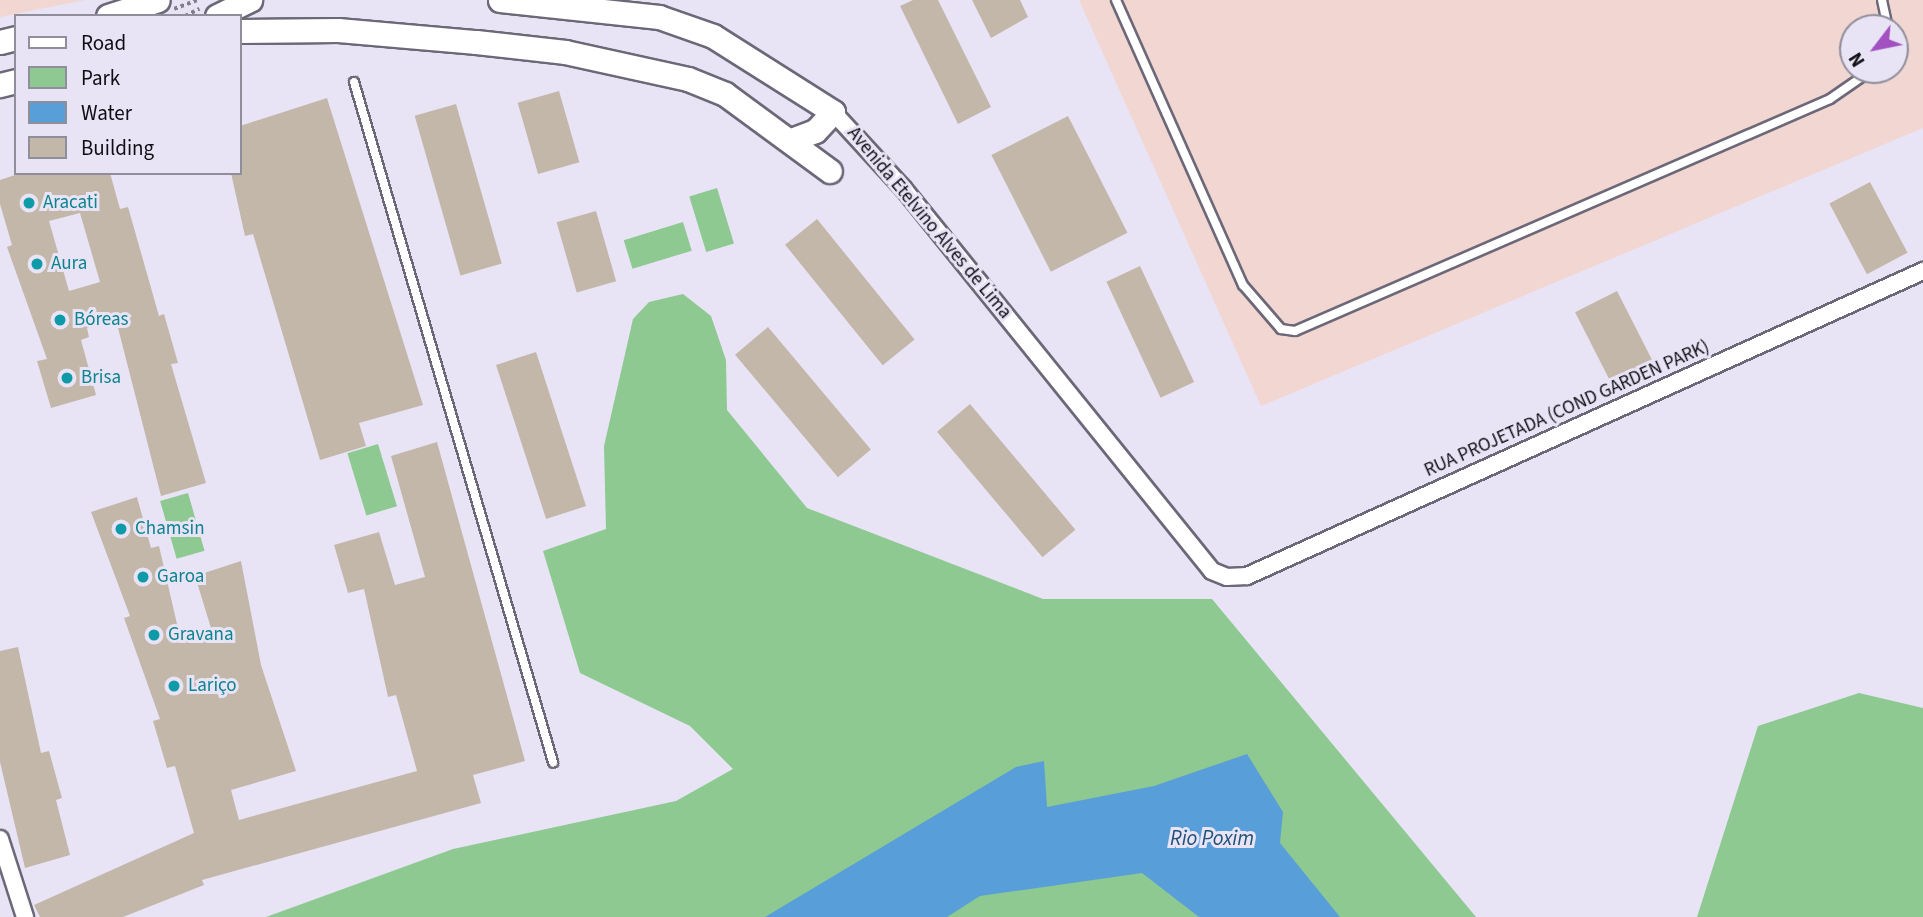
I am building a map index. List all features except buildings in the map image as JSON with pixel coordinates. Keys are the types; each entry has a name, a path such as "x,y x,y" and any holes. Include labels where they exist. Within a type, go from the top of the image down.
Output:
{"street":[{"path":"114,14 158,0"},
{"path":"221,14 250,0"},
{"name":"Avenida Etelvino Alves de Lima","path":"500,0 659,17 755,57 833,112 904,188 1212,571 1227,577"},
{"path":"242,31 338,30 565,52 712,89 790,140 830,171"},
{"path":"790,140 815,131 833,112"},
{"name":"RUA PROJETADA (COND GARDEN PARK)","path":"1227,577 1247,576 1923,271"},
{"path":"0,839 5,870 25,917"}],"lane":[{"path":"1116,0 1243,285 1281,329 1295,331 1830,99 1852,84"},
{"path":"354,82 554,762"}],"shaded area":[{"path":"0,0 85,0 14,14 0,17"},
{"path":"1079,0 1923,0 1923,128 1261,406"}],"green space":[{"path":"717,188 734,243 706,252 689,196"},
{"path":"683,222 692,251 632,269 624,240"},
{"path":"683,294 711,316 726,360 727,410 807,508 1043,599 1212,599 1476,917 266,917 453,849 676,801 733,769 690,726 580,673 543,551 606,529 604,446 633,319 649,302"},
{"path":"378,444 397,506 366,516 347,453"},
{"path":"188,493 205,551 177,559 160,501"},
{"path":"1859,693 1923,708 1923,917 1697,917 1758,726"}],"water":[{"name":"Rio Poxim","path":"1247,754 1283,812 1280,843 1340,917 1199,917 1142,873 980,896 947,917 765,917 1016,767 1044,761 1047,807 1154,786"}],"place":[{"name":"Aracati","path":"29,203"},
{"name":"Aura","path":"37,264"},
{"name":"Bóreas","path":"60,320"},
{"name":"Brisa","path":"67,378"},
{"name":"Chamsin","path":"121,529"},
{"name":"Garoa","path":"143,577"},
{"name":"Gravana","path":"154,635"},
{"name":"Lariço","path":"174,686"}]}
